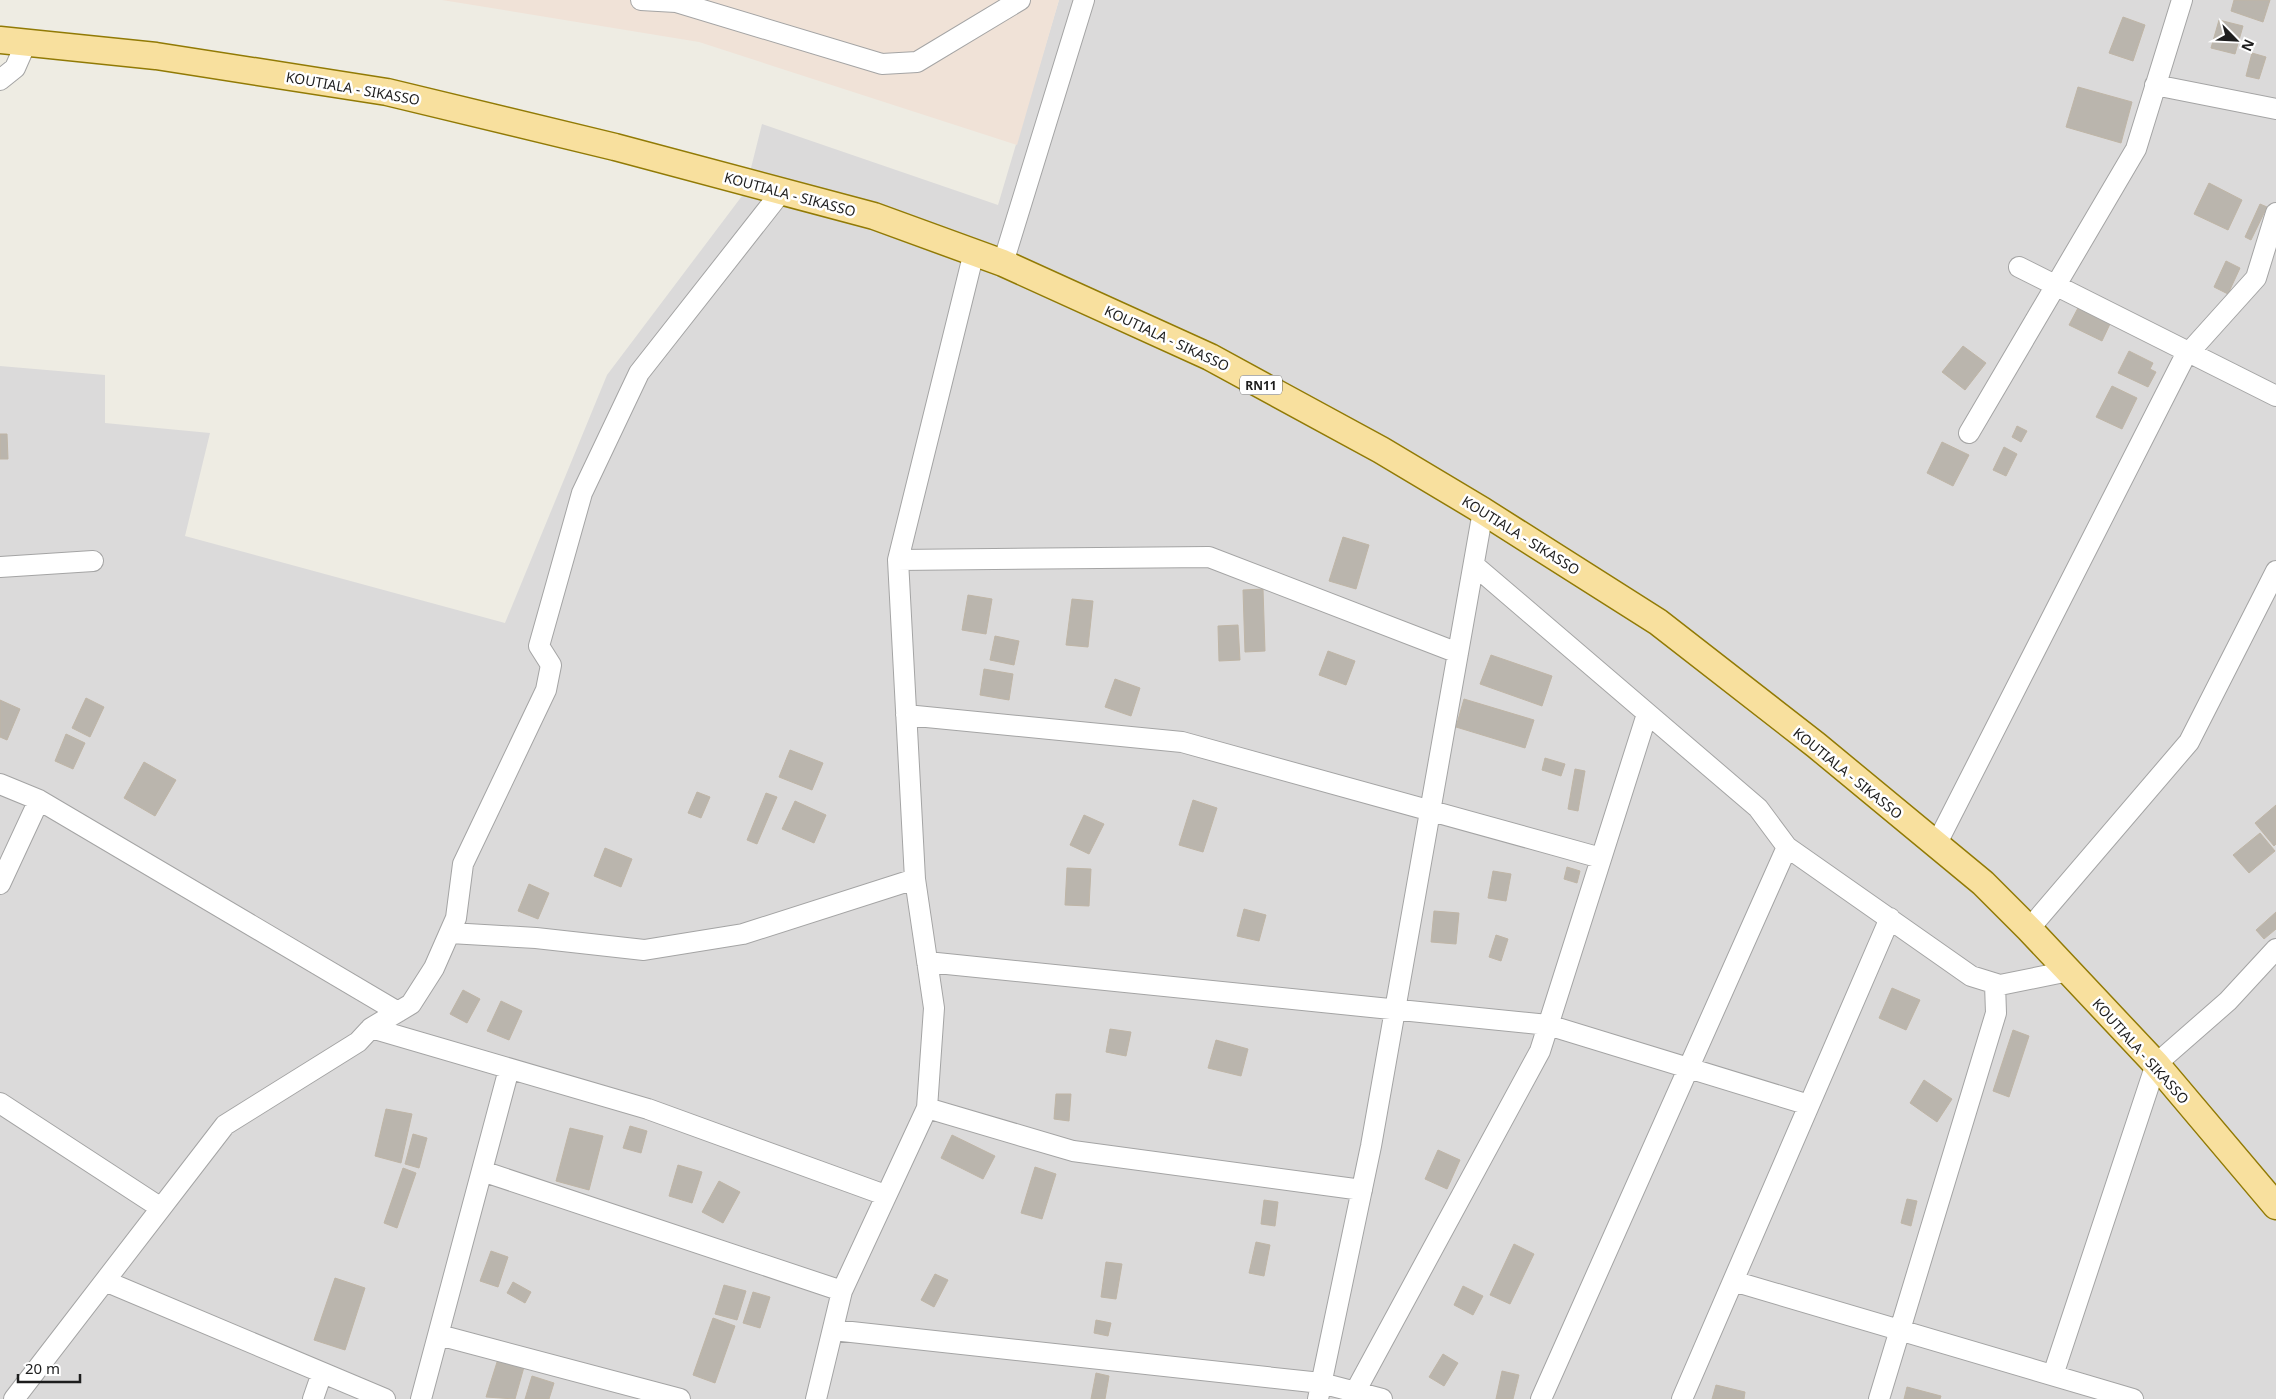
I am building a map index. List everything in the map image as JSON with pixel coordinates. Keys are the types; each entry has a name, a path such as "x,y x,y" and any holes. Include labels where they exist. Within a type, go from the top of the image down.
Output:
{"main road":[{"name":"KOUTIALA - SIKASSO","path":"0,40 156,56 387,92 615,147 874,216 1003,262 1210,357 1381,450 1483,511 1658,622 1816,745 1983,882 2156,1064 2276,1206"}],"street":[{"path":"641,0 676,2 882,64 917,62 1020,0"},
{"path":"1003,262 1084,0"},
{"path":"1970,433 2136,149 2182,0"},
{"path":"0,80 15,68 26,43"},
{"path":"2155,86 2276,109"},
{"path":"14,1399 226,1125 358,1042 371,1028 411,1004 434,968 456,918 463,864 546,690 551,665 539,646 582,493 639,372 782,191"},
{"path":"1936,845 2179,366 2189,352 2256,278 2276,213"},
{"path":"816,1399 842,1291 927,1108 934,1008 915,879 898,560 974,252"},
{"path":"2019,267 2276,396"},
{"path":"1320,1391 1362,1190 1483,511"},
{"path":"898,560 1209,557 1458,653"},
{"path":"0,568 93,561"},
{"path":"1474,565 1758,808 1787,847 1971,976 2000,985 2069,971"},
{"path":"2029,929 2189,742 2276,571"},
{"path":"1355,1392 1540,1051 1647,714"},
{"path":"906,716 1182,742 1601,858"},
{"path":"0,784 39,800 398,1012"},
{"path":"0,884 39,800"},
{"path":"1541,1399 1787,847"},
{"path":"450,933 536,938 644,950 743,934 915,879"},
{"path":"1682,1399 1890,918"},
{"path":"2054,1375 2156,1064 2228,1001 2276,949"},
{"path":"927,962 1395,1011 1548,1025 1809,1105"},
{"path":"1879,1399 1996,1013 1995,984"},
{"path":"371,1028 648,1109 885,1195"},
{"path":"421,1399 509,1069"},
{"path":"0,1103 161,1208"},
{"path":"927,1108 1073,1151 1362,1190"},
{"path":"482,1171 842,1291"},
{"path":"105,1281 385,1399"},
{"path":"1732,1282 2133,1399"},
{"path":"833,1330 1320,1391 1355,1392 1382,1399"},
{"path":"438,1335 623,1392 680,1399"},
{"path":"313,1399 322,1373"}],"shaded area":[{"path":"442,0 1059,0 1017,145 699,42"},
{"path":"1059,0 2276,0 2276,1399 0,1399 0,366 105,375 105,423 210,433 185,536 505,623 607,375 745,192 762,124 998,205"}],"building":[{"path":"2234,0 2270,0 2263,22 2231,11"},
{"path":"2123,17 2145,25 2133,61 2109,53"},
{"path":"2219,20 2243,26 2235,54 2211,48"},
{"path":"2252,53 2266,57 2259,79 2246,76"},
{"path":"2078,87 2132,102 2121,143 2066,127"},
{"path":"2209,183 2242,200 2228,230 2194,214"},
{"path":"2260,204 2267,207 2251,240 2245,237"},
{"path":"2226,261 2240,268 2228,294 2214,287"},
{"path":"2078,308 2110,324 2102,341 2069,325"},
{"path":"1963,346 1986,363 1965,390 1942,372"},
{"path":"2129,351 2153,363 2150,369 2156,372 2148,387 2118,373"},
{"path":"2112,386 2137,398 2122,429 2096,417"},
{"path":"2017,426 2027,431 2021,442 2012,437"},
{"path":"0,434 7,434 8,459 0,459"},
{"path":"1942,442 1969,455 1953,486 1927,473"},
{"path":"2004,447 2017,454 2006,476 1993,470"},
{"path":"1343,537 1369,545 1356,589 1329,581"},
{"path":"1263,589 1265,651 1245,652 1243,590"},
{"path":"968,595 992,599 986,634 962,630"},
{"path":"1072,599 1093,601 1088,647 1066,645"},
{"path":"1238,625 1240,660 1219,661 1218,626"},
{"path":"995,636 1019,641 1014,665 990,660"},
{"path":"1328,651 1355,661 1346,685 1319,675"},
{"path":"1491,655 1552,676 1542,706 1480,684"},
{"path":"984,669 1013,674 1009,700 980,695"},
{"path":"1115,679 1140,688 1131,716 1105,707"},
{"path":"86,698 104,707 90,737 72,728"},
{"path":"1464,699 1534,720 1525,748 1456,727"},
{"path":"0,700 20,709 7,740 0,737"},
{"path":"66,734 85,743 73,769 55,761"},
{"path":"790,750 823,763 812,790 779,777"},
{"path":"1545,758 1565,764 1561,776 1542,770"},
{"path":"144,762 176,780 155,816 124,798"},
{"path":"1575,769 1585,771 1578,811 1568,809"},
{"path":"697,792 710,797 701,818 688,813"},
{"path":"766,793 777,797 757,844 747,840"},
{"path":"1193,800 1217,808 1203,852 1179,845"},
{"path":"795,801 826,815 814,843 782,829"},
{"path":"2276,805 2276,844 2274,846 2255,823"},
{"path":"1084,815 1104,824 1089,854 1070,845"},
{"path":"2260,833 2275,851 2249,873 2233,855"},
{"path":"605,848 632,859 621,887 594,876"},
{"path":"1567,867 1580,871 1577,883 1564,879"},
{"path":"1067,868 1091,869 1089,906 1065,905"},
{"path":"1493,871 1511,874 1506,901 1488,898"},
{"path":"529,884 549,893 538,919 518,911"},
{"path":"1244,909 1266,915 1259,941 1237,936"},
{"path":"1434,911 1459,913 1456,944 1431,942"},
{"path":"2276,912 2276,929 2264,939 2256,930"},
{"path":"1496,935 1508,939 1501,961 1489,957"},
{"path":"1892,988 1920,1000 1906,1030 1879,1018"},
{"path":"463,990 480,999 467,1023 450,1014"},
{"path":"501,1001 522,1011 509,1040 487,1031"},
{"path":"1110,1029 1131,1032 1126,1056 1106,1052"},
{"path":"2013,1030 2029,1036 2009,1097 1993,1091"},
{"path":"1216,1040 1248,1049 1241,1076 1208,1068"},
{"path":"1924,1080 1952,1099 1937,1122 1910,1103"},
{"path":"1056,1094 1071,1094 1069,1121 1054,1119"},
{"path":"386,1109 412,1114 401,1163 375,1156"},
{"path":"630,1126 647,1131 641,1153 623,1148"},
{"path":"570,1128 603,1136 589,1190 556,1181"},
{"path":"413,1134 427,1138 419,1168 405,1164"},
{"path":"952,1135 995,1156 983,1179 941,1158"},
{"path":"1438,1150 1460,1160 1447,1189 1425,1179"},
{"path":"678,1165 702,1172 692,1203 669,1196"},
{"path":"1035,1167 1056,1174 1042,1219 1021,1213"},
{"path":"403,1168 416,1173 397,1228 384,1223"},
{"path":"719,1181 740,1192 723,1223 702,1212"},
{"path":"1907,1199 1917,1201 1911,1226 1901,1223"},
{"path":"1264,1200 1278,1202 1275,1226 1261,1224"},
{"path":"1256,1242 1270,1245 1264,1276 1249,1273"},
{"path":"1514,1244 1534,1254 1510,1304 1490,1295"},
{"path":"491,1251 508,1257 498,1287 480,1281"},
{"path":"1106,1262 1122,1264 1116,1299 1101,1297"},
{"path":"935,1274 948,1280 934,1307 921,1300"},
{"path":"335,1278 365,1288 345,1350 314,1340"},
{"path":"513,1282 531,1292 525,1303 507,1293"},
{"path":"724,1285 746,1291 737,1320 715,1314"},
{"path":"1463,1286 1483,1296 1473,1315 1454,1305"},
{"path":"753,1292 770,1297 760,1328 743,1323"},
{"path":"713,1318 735,1326 715,1383 693,1375"},
{"path":"1096,1320 1111,1323 1108,1336 1094,1333"},
{"path":"1443,1354 1458,1363 1444,1386 1429,1377"},
{"path":"498,1359 524,1367 515,1399 486,1397"},
{"path":"1502,1371 1519,1375 1513,1399 1496,1399"},
{"path":"1096,1373 1109,1376 1105,1399 1091,1399"},
{"path":"532,1376 554,1383 549,1399 525,1399"},
{"path":"1716,1385 1745,1392 1744,1399 1712,1399"},
{"path":"1907,1387 1941,1396 1940,1399 1904,1399"}]}
